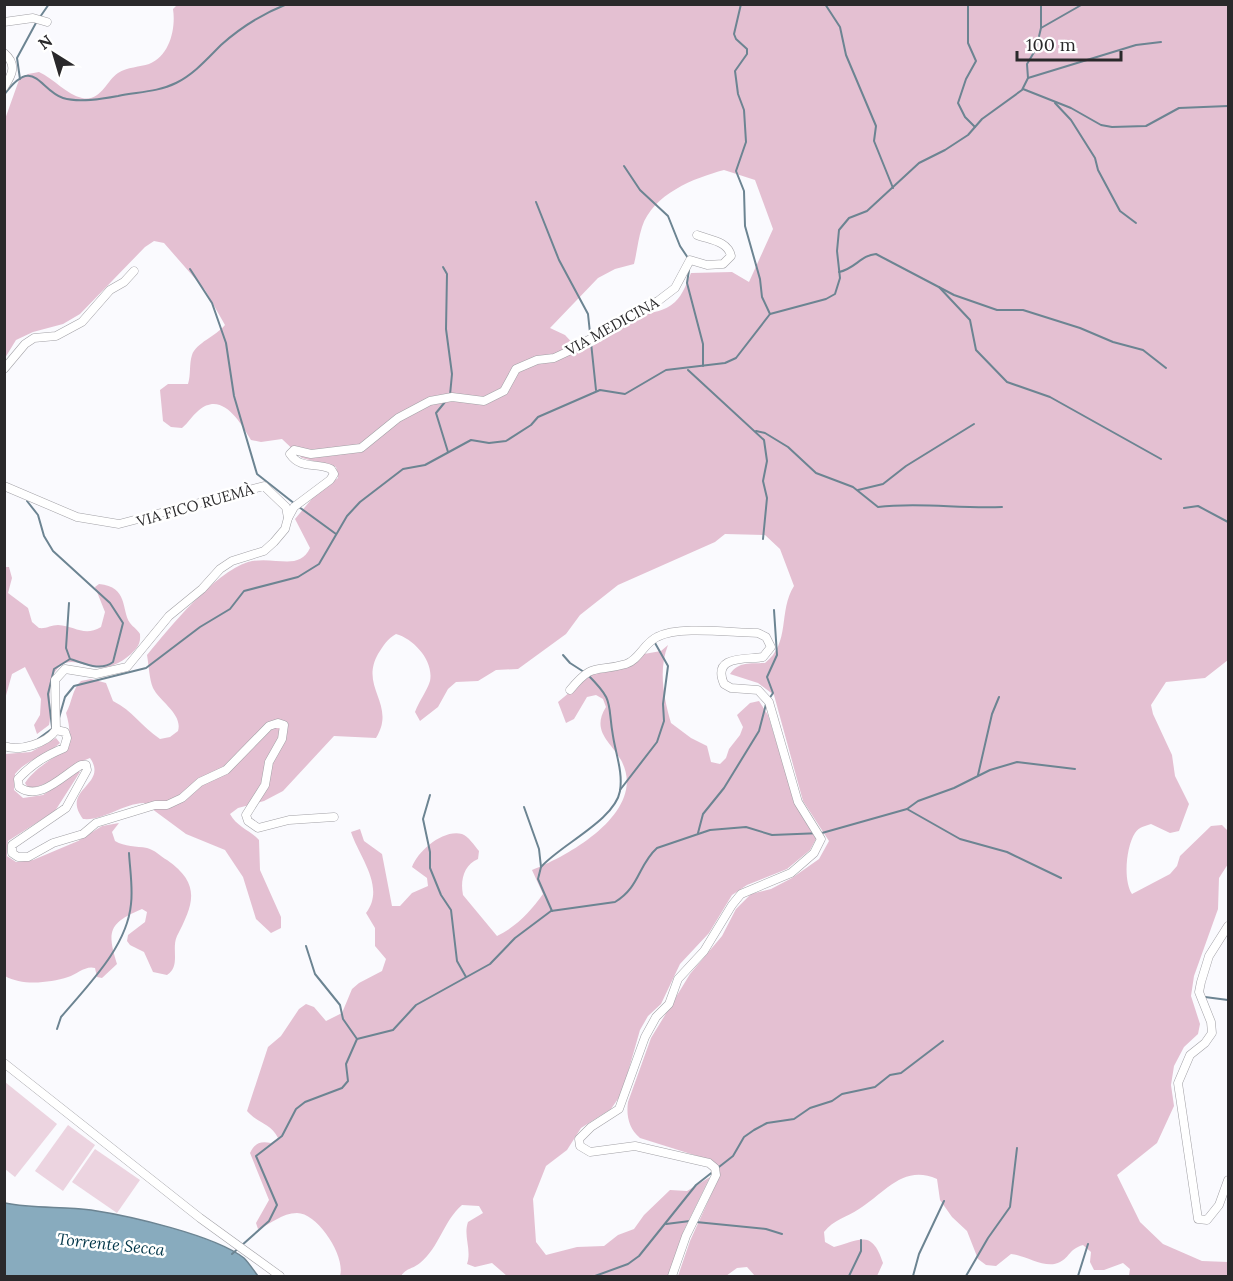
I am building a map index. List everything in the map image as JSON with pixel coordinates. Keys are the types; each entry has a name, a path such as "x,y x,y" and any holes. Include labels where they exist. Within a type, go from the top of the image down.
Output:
{"street":[{"path":"4,22 33,18 47,22"},
{"path":"4,53 11,58 13,72 4,87"},
{"name":"VIA MEDICINA","path":"288,518 294,507 330,480 334,474 331,469 324,466 306,466 295,460 290,453 294,450 311,454 341,449 354,450 372,440 407,413 430,401 452,397 484,401 504,391 516,369 537,360 554,358 569,351 658,301 675,288 690,260 707,264 723,264 731,256 730,249 724,244 697,235"},
{"path":"4,369 25,344 34,338 56,336 82,322 110,290 124,282 134,272"},
{"name":"VIA FICO RUEMÀ","path":"4,486 77,517 119,524 264,486 286,507 288,518"},
{"path":"56,730 55,680 59,674 65,669 96,674 127,667 169,616 202,589 220,569 232,561 264,551 285,529 288,518"},
{"path":"570,690 582,675 594,668 626,664 633,660 658,635 698,632 758,633 766,637 771,647 763,657 738,657 731,660 722,672 721,678 724,684 731,688 758,690 769,702 798,802 821,839 814,853 791,873 741,894 732,905 709,945 678,979 669,1004 656,1017 645,1037 619,1109 591,1127 579,1139 580,1146 590,1152 635,1146 709,1163 715,1168 716,1175 686,1236 672,1276"},
{"path":"4,746 37,744 56,730 65,732 67,738 64,748 42,757 18,779 20,787 34,793 45,789 81,765 86,765 87,770 66,808 12,845 12,853 18,857 28,857 53,843 83,834 96,823 155,806 167,805 182,798 200,782 226,770 269,726 278,723 284,725 285,731 269,762 265,785 246,815 248,821 258,828 289,820 334,817"},
{"path":"1228,926 1209,956 1199,992 1211,1022 1212,1033 1205,1043 1190,1055 1178,1083 1198,1219 1207,1220 1213,1214 1228,1180"},
{"path":"4,1063 200,1218 280,1276"}],"shaded area":[{"path":"177,5 1228,5 1228,660 1205,678 1166,682 1151,705 1172,755 1175,776 1189,804 1179,831 1170,833 1151,824 1137,831 1129,847 1127,881 1132,894 1170,874 1177,866 1180,856 1211,826 1222,825 1228,831 1228,864 1219,878 1218,909 1194,976 1191,996 1200,1024 1198,1034 1184,1047 1174,1066 1171,1085 1174,1106 1157,1143 1117,1175 1140,1222 1163,1244 1202,1261 1228,1262 1228,1276 1129,1276 1130,1269 1123,1263 1104,1270 1094,1270 1090,1262 1091,1252 1083,1245 1054,1264 1011,1254 996,1266 986,1265 978,1259 967,1231 952,1217 940,1200 937,1179 925,1175 914,1175 895,1182 859,1209 832,1224 824,1232 825,1242 834,1247 858,1240 870,1241 879,1252 883,1263 877,1276 755,1276 747,1267 737,1268 726,1276 678,1276 690,1241 720,1175 718,1166 710,1160 640,1138 633,1131 629,1122 628,1102 651,1038 690,974 722,936 736,909 751,894 771,889 792,878 819,859 829,841 803,801 774,695 758,683 730,674 741,665 765,663 773,655 778,646 786,606 794,586 780,549 765,535 725,534 715,542 618,585 580,615 566,634 518,669 496,670 478,681 456,682 448,689 438,707 420,721 415,712 430,681 429,666 416,646 396,634 390,638 378,654 373,666 373,677 382,715 381,726 376,738 334,736 283,791 264,801 238,808 230,814 236,822 259,840 260,870 281,917 281,928 271,933 256,919 243,877 225,850 186,834 144,803 91,819 83,819 77,809 77,801 94,775 94,767 90,758 44,784 28,788 25,783 34,772 59,754 69,740 66,713 81,681 91,679 106,683 113,701 126,709 160,739 170,737 178,731 177,719 153,688 147,655 193,602 221,577 235,568 258,560 292,561 305,555 310,548 295,519 315,495 338,478 336,467 302,458 282,439 261,442 251,440 236,417 222,406 207,405 182,428 171,427 163,421 160,390 168,384 188,384 194,351 225,325 205,290 164,243 154,241 145,247 80,314 63,324 33,332 16,340 5,358 4,122 19,80 28,74 39,72 76,96 94,97 118,73 149,64 162,55 172,33 173,9","holes":["724,170 755,180 773,229 749,282 732,272 691,273 680,296 671,305 663,310 641,316 594,345 579,350 565,335 550,328 598,278 615,269 634,264 639,236 647,215 655,205 676,189"]},
{"path":"5,567 9,567 12,578 8,593 28,608 32,622 39,628 58,625 90,631 101,627 105,612 95,587 99,584 109,586 120,594 127,618 140,634 137,648 119,663 108,667 98,667 73,662 59,667 51,680 49,725 37,734 34,725 40,715 41,699 25,667 12,674 5,699"},
{"path":"668,645 663,674 664,694 671,723 691,738 707,746 711,762 720,764 726,758 743,727 737,715 750,703 759,701 768,715 796,806 816,839 810,850 787,869 747,885 732,895 709,933 680,964 661,1004 648,1016 640,1030 622,1093 611,1109 581,1128 567,1150 546,1166 533,1199 536,1242 546,1255 577,1247 604,1246 618,1235 634,1229 644,1215 670,1190 687,1191 710,1177 684,1230 668,1276 507,1276 492,1263 475,1267 467,1264 469,1254 467,1227 468,1222 483,1213 479,1206 462,1205 451,1218 427,1257 401,1276 340,1276 339,1258 329,1237 305,1215 297,1213 286,1215 258,1229 256,1223 269,1200 250,1153 258,1144 271,1143 278,1138 272,1129 247,1111 268,1047 281,1036 299,1009 306,1004 314,1007 326,1021 342,1013 352,989 382,971 386,959 375,946 375,928 366,913 373,893 372,883 351,832 360,829 364,841 382,854 392,906 400,906 412,893 428,886 427,878 412,867 425,848 447,835 455,833 465,835 479,851 478,859 469,865 464,874 463,895 497,936 511,928 523,918 543,894 532,870 565,854 601,829 615,814 624,797 627,779 621,760 601,729 600,723 606,707 603,699 596,695 587,697 574,719 566,723 558,702 594,672 629,667 644,654 661,651"},
{"path":"56,738 60,743 15,774 14,790 23,798 43,795 78,771 80,772 55,811 8,841 7,856 16,862 33,860 78,841 102,826 119,823 112,832 115,841 155,852 178,869 190,886 190,904 175,941 174,967 167,975 153,972 144,952 127,941 128,935 145,922 147,912 142,909 122,919 113,930 112,944 117,964 102,978 97,977 95,968 92,967 68,977 44,982 19,981 5,976 5,754 31,752"},
{"path":"5,1082 57,1124 15,1177 5,1169"},
{"path":"68,1125 95,1145 63,1191 35,1171"},
{"path":"95,1149 140,1180 117,1213 72,1182"}],"water":[{"name":"Torrente Secca","path":"5,1203 91,1210 193,1234 244,1258 258,1276 5,1276"}],"waterway":[{"path":"40,17 49,4"},
{"path":"4,95 22,77 30,76 36,78 55,94 76,100 105,98 162,88 189,75 244,27 287,4"},
{"path":"741,4 734,34 747,49 747,54 735,71 738,94 744,110 746,142 736,171 744,191 745,226 760,279 762,297 770,314"},
{"path":"825,4 840,27 846,55 876,126 874,141 893,188"},
{"path":"968,4 968,43 976,61 966,79 958,103 965,117 975,127"},
{"path":"59,718 65,697 74,686 146,668 200,627 230,609 244,591 298,577 319,564 347,516 360,502 403,469 425,465 471,440 489,443 506,441 531,425 538,417 600,390 625,394 666,370 725,363 736,358 770,314 826,299 835,294 840,278 837,251 839,230 849,218 867,211 919,163 968,135 982,119 1022,90 1028,78 1027,64 1036,49 1041,28 1041,4"},
{"path":"1041,28 1083,4"},
{"path":"20,79 17,58 37,21"},
{"path":"1028,78 1136,45 1161,42"},
{"path":"1023,89 1071,108 1101,125 1112,127 1146,126 1179,108 1228,106"},
{"path":"1055,103 1071,120 1095,158 1098,170 1120,211 1136,223"},
{"path":"624,166 640,190 668,216 680,246 688,258"},
{"path":"536,202 559,260 588,314 596,390"},
{"path":"839,272 876,254 954,295 997,310 1023,310 1080,328 1113,342 1143,350 1166,368"},
{"path":"443,267 447,274 446,329 452,374 450,395"},
{"path":"190,269 212,303 226,343 234,396 257,474 295,504"},
{"path":"689,270 687,283 703,344 703,366"},
{"path":"939,287 970,320 976,350 1007,382 1050,397 1161,459"},
{"path":"688,370 764,440 767,461 763,481 767,498 763,539"},
{"path":"445,402 436,413 448,452"},
{"path":"858,490 883,484 906,466 974,424"},
{"path":"756,431 765,433 788,447 816,473 853,487 878,507 909,505 1002,507"},
{"path":"27,501 38,515 44,536 53,551 110,603 123,623 113,662 97,666 70,659 54,669 48,694 52,727"},
{"path":"1184,508 1198,506 1228,522"},
{"path":"299,507 336,534"},
{"path":"69,603 66,648 70,659"},
{"path":"769,699 773,693 767,677 777,655 774,610"},
{"path":"620,790 657,742 664,721 663,704 668,666 655,643"},
{"path":"563,655 570,663 584,672"},
{"path":"552,911 538,879 541,867 598,822 616,802 620,791 620,770 608,703 602,691 588,675"},
{"path":"978,775 992,714 999,697"},
{"path":"698,833 703,814 724,788 759,731 766,704"},
{"path":"38,739 53,728"},
{"path":"232,1254 269,1221 277,1205 256,1156 282,1136 296,1109 305,1102 342,1088 348,1081 346,1064 357,1039 393,1030 416,1005 490,964 515,938 551,911 615,902 629,890 657,848 710,830 746,827 772,835 822,833 907,809 918,801 954,788 990,770 1017,762 1075,769"},
{"path":"430,795 423,819 430,852 430,868 441,895 451,910 457,961 466,977"},
{"path":"524,807 539,849 541,867"},
{"path":"907,809 960,839 1007,852 1061,878"},
{"path":"57,1029 61,1017 105,965 122,935 128,920 132,898 129,853"},
{"path":"306,946 315,974 340,1005 343,1019 357,1039"},
{"path":"1205,997 1228,1000"},
{"path":"595,1276 628,1264 639,1256 696,1185 733,1156 744,1137 754,1130 767,1123 794,1119 810,1108 832,1101 842,1094 875,1087 890,1075 901,1073 943,1041"},
{"path":"966,1276 988,1238 1010,1207 1017,1148"},
{"path":"913,1276 919,1254 944,1201"},
{"path":"666,1224 690,1221"},
{"path":"696,1222 766,1229 782,1234"},
{"path":"849,1276 861,1251 861,1240"},
{"path":"1078,1276 1088,1244"}]}
